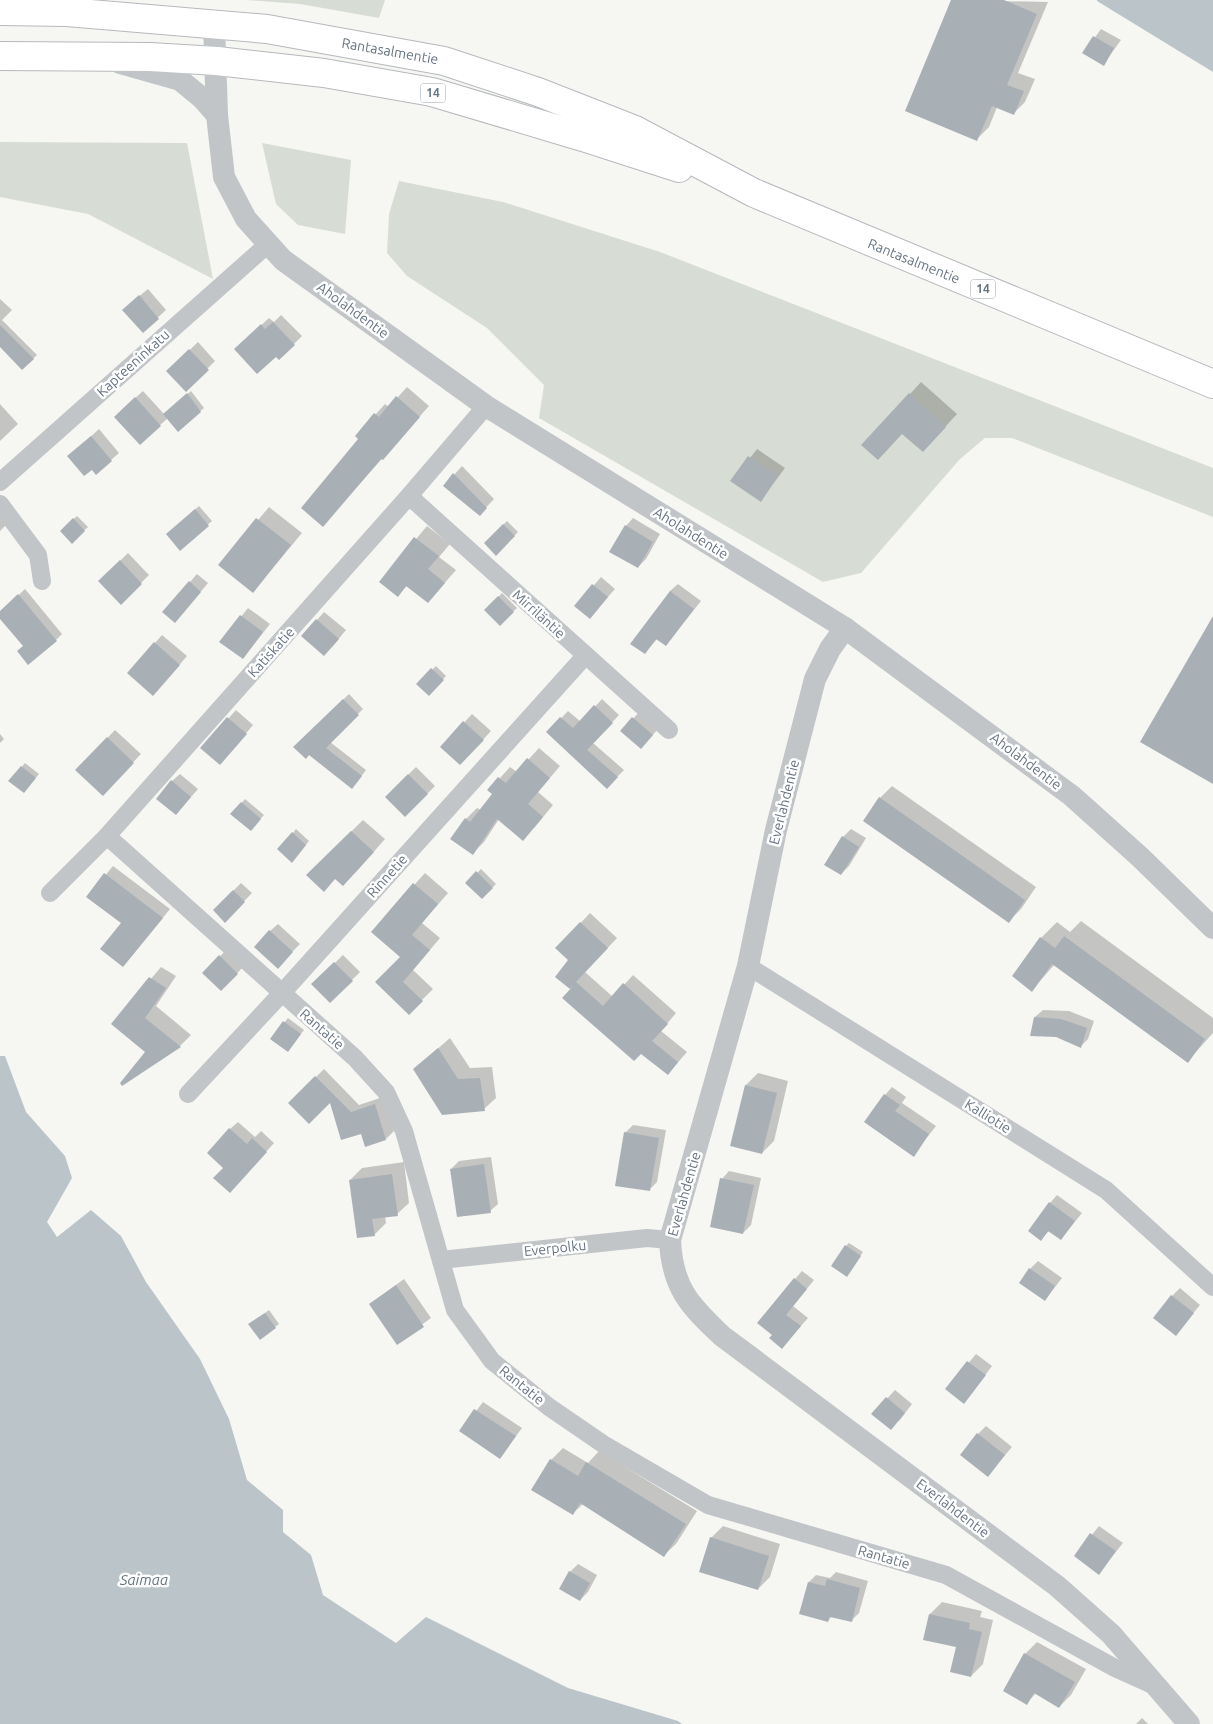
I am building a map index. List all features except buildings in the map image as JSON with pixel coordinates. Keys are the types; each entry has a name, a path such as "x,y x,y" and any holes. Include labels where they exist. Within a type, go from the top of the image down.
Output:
{"highway":[{"name":"Rantasalmentie","path":"0,11 67,12 267,29 444,61 538,92 635,130 754,193"},
{"name":"Rantasalmentie","path":"0,56 150,57 217,60 324,73 432,92 583,137 754,193 1213,384"}],"street":[{"name":"Aholahdentie","path":"214,24 217,60 217,115 224,177 246,219 283,260 486,406 845,628 1072,796 1140,857 1213,928"},
{"path":"99,57 180,80 202,98 217,115"},
{"name":"Kapteeninkatu","path":"0,482 268,245"},
{"name":"Katiskatie","path":"50,893 107,836 409,496 486,406"},
{"name":"Mirriläntie","path":"409,496 669,730"},
{"path":"0,504 38,556 42,581"},
{"name":"Everlahdentie","path":"845,628 830,648 815,678 776,830 748,966 670,1240 671,1263 681,1290 702,1317 722,1336 1056,1586 1111,1634 1188,1724"},
{"name":"Rinnetie","path":"188,1094 282,993 585,656"},
{"name":"Rantatie","path":"107,836 355,1058 386,1092 404,1131 455,1310 492,1360 549,1407 603,1444 708,1505 946,1575 1115,1668 1157,1687"},
{"name":"Kalliotie","path":"748,966 1106,1190 1213,1287"},
{"name":"Everpolku","path":"441,1260 647,1238 670,1240"}],"shaded area":[{"path":"247,0 385,0 379,18 300,4"},
{"path":"0,142 187,143 213,279 88,214 0,197"},
{"path":"262,143 351,160 345,234 298,225 276,204"},
{"path":"399,181 503,202 660,252 1213,468 1213,517 1012,438 985,438 960,459 861,573 823,582 539,418 544,385 487,328 407,276 387,253 389,214"}],"water":[{"path":"1213,0 1213,72 1097,1"},
{"name":"Saimaa","path":"0,1056 5,1056 26,1112 65,1156 72,1178 47,1222 57,1237 91,1210 121,1236 146,1282 200,1359 229,1419 247,1480 283,1510 283,1532 311,1555 323,1595 396,1643 426,1617 568,1688 678,1721 682,1724 0,1724"}]}
